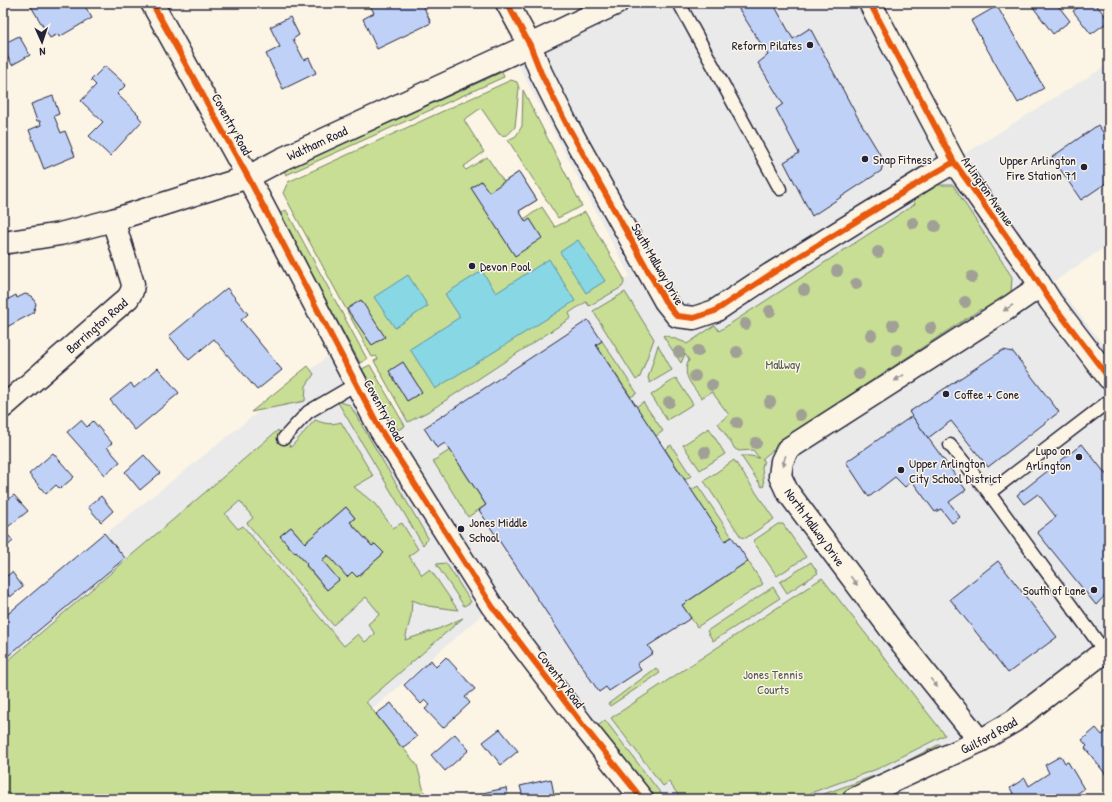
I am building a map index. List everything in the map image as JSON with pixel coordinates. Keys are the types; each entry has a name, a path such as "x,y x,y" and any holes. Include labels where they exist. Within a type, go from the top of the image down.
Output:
{"street":[{"name":"Coventry Road","path":"152,3 248,177 380,429 492,606 582,724 642,799"},
{"path":"506,3 530,45"},
{"name":"Waltham Road","path":"3,243 60,234 113,220 248,177 282,159 530,45 617,3"},
{"name":"Arlington Avenue","path":"870,3 954,162 1040,286 1109,378"},
{"name":"South Mallway Drive","path":"530,45 541,72 566,123 665,301 676,316 694,318 715,311 856,221 954,162"},
{"name":"Barrington Road","path":"3,407 128,298 132,291 133,284 113,220"},
{"name":"North Mallway Drive","path":"980,741 830,550 787,491 780,476 782,461 788,449 1040,286"},
{"name":"Guilford Road","path":"854,799 980,741 1014,721 1107,650"}],"lane":[{"path":"680,3 780,190"},
{"path":"284,438 308,412 356,384"},
{"path":"989,493 1109,401"},
{"path":"950,445 989,493 1107,650"}],"shaded area":[{"path":"618,3 873,3 958,158 1107,65 1109,68 1109,244 1054,282 1109,352 1109,651 1017,726 954,738 951,744 827,799 652,799 577,701 504,598 492,606 372,710 417,765 426,799 3,799 3,616 338,348 380,429 426,403 431,410 571,318 569,314 616,283 630,276 512,53","holes":["953,185 1012,277 984,315 981,309 801,427 761,460 715,325 719,331 915,204"]}],"green space":[{"path":"502,72 504,77 286,175 284,170"},
{"name":"Devon Pool","path":"511,80 517,82 519,88 515,127 506,135 499,134 481,108 464,120 484,152 463,167 466,170 487,157 504,182 519,172 537,200 519,211 524,219 542,207 555,227 585,212 623,277 624,283 622,287 589,306 586,302 569,313 571,318 431,410 408,422 374,361 378,359 376,356 372,357 283,193 288,182"},
{"path":"523,90 582,206 558,218 508,140 516,136 522,126"},
{"name":"Mallway","path":"933,185 953,185 1012,277 1011,294 985,315 981,309 801,427 762,459 764,460 762,467 764,486 762,487 741,456 759,458 753,450 739,451 735,449 718,423 729,415 712,392 701,398 691,384 687,375 686,371 689,360 685,354 681,363 663,336 664,335 687,344 715,325 719,331 915,204 912,199"},
{"path":"286,210 367,359 360,363 279,214"},
{"path":"625,292 654,339 640,377 636,380 593,311"},
{"path":"602,341 637,393 631,397 596,345"},
{"path":"658,345 672,370 650,383 648,378"},
{"path":"370,365 405,426 398,430 362,369"},
{"path":"308,366 314,374 306,386 305,401 251,412"},
{"path":"676,378 693,404 667,420 651,395"},
{"path":"337,401 350,405 428,538 423,545"},
{"path":"643,402 663,431 656,436 636,407"},
{"path":"315,420 328,424 341,422 373,476 354,487 375,504 393,528 402,523 418,549 409,556 422,575 430,569 458,610 428,606 412,600 411,616 405,640 438,629 463,618 366,702 417,765 426,799 3,799 3,665 278,430 291,447","holes":["240,501 253,518 247,523 333,625 366,597 380,614 368,624 375,634 365,642 358,634 344,646 243,526 238,529 225,514","346,507 355,518 350,522 372,546 375,544 384,553 357,577 352,572 347,576 328,555 322,560 327,590 306,566 307,564 280,536 291,527 305,543"]},
{"path":"709,428 725,454 700,470 683,445"},
{"path":"671,445 691,476 685,480 665,449"},
{"path":"450,450 486,505 468,517 433,461"},
{"path":"734,460 774,519 746,538 741,537 704,481"},
{"path":"698,486 732,537 725,541 691,490"},
{"path":"778,524 783,524 806,557 777,576 753,541"},
{"path":"748,561 763,584 697,627 682,605"},
{"path":"811,562 818,573 787,593 780,582"},
{"path":"446,563 471,602 464,606 436,564"},
{"name":"Jones Tennis Courts","path":"822,578 945,735 877,769 794,799 681,799 669,782 663,786 611,718"},
{"path":"773,587 780,598 713,641 707,631"},
{"path":"656,668 660,673 610,706 608,704"},
{"path":"605,720 665,799 652,799 597,727"},
{"path":"940,744 942,750 891,776 827,799 810,799 885,772"}],"water":[{"path":"578,240 605,281 586,293 560,252"},
{"path":"549,259 575,301 435,389 410,349 460,317 445,294 482,271 496,293"},
{"path":"408,275 428,306 395,328 374,297"}],"building":[{"path":"29,3 83,3 92,18 59,37 58,34 50,38"},
{"path":"369,3 422,3 431,23 377,49 363,19 374,13"},
{"path":"742,3 773,3 793,39 810,28 858,118 884,161 881,171 812,216 784,162 799,153 776,109 783,104 758,63 768,55 737,6"},
{"path":"961,3 972,3 963,7"},
{"path":"1030,3 1056,3 1070,21 1053,34"},
{"path":"1085,3 1095,3 1109,21 1091,34 1073,11"},
{"path":"997,6 1044,88 1018,103 971,21"},
{"path":"290,17 299,35 293,39 304,60 309,58 316,73 283,89 266,54 280,47 270,27"},
{"path":"19,36 30,55 12,65 3,48 3,44"},
{"path":"105,66 126,85 117,94 139,115 138,116 142,121 110,156 89,136 103,122 81,101 96,85 91,80"},
{"path":"53,96 59,114 54,116 61,133 65,131 75,156 44,169 29,130 41,125 40,121 37,121 31,104"},
{"name":"Upper Arlington Fire Station 71","path":"1098,125 1109,141 1109,181 1081,200 1052,157"},
{"path":"519,172 537,200 519,211 526,222 530,219 542,238 515,256 471,188 481,181 489,192"},
{"path":"227,288 248,314 241,320 282,370 257,390 214,339 189,360 169,336"},
{"path":"25,294 32,296 36,304 33,313 3,329 3,302 16,295 17,298"},
{"path":"361,300 385,337 372,345 347,309"},
{"path":"588,320 602,341 596,345 725,541 732,537 748,561 682,605 691,618 648,646 653,653 637,664 641,670 609,691 606,687 599,692 479,510 486,505 450,450 445,443 437,448 424,428"},
{"path":"1003,350 1013,352 1059,412 988,467 951,421 928,438 909,412"},
{"path":"403,362 422,392 407,401 389,371"},
{"path":"158,368 179,393 135,430 110,400 131,383 134,388"},
{"name":"Upper Arlington City School District","path":"912,416 966,490 949,502 960,517 952,523 941,509 935,512 912,481 905,487 895,477 869,497 846,462"},
{"path":"81,420 87,427 93,421 112,443 107,447 120,462 105,475 67,432"},
{"path":"1082,444 1109,478 1109,591 1096,605 1037,532 1056,517 1038,494 1024,504 1017,495"},
{"path":"53,453 74,477 60,489 56,485 46,494 29,474"},
{"path":"144,455 160,473 140,490 125,472"},
{"path":"14,495 28,511 4,530 13,541 4,549 3,502 4,503"},
{"path":"101,496 113,511 101,522 88,507"},
{"path":"346,507 355,518 350,522 372,546 375,544 384,553 357,577 352,572 347,577 328,555 322,560 339,580 327,590 306,565 307,564 280,536 291,527 305,543"},
{"path":"104,533 125,558 3,660 3,618"},
{"path":"998,561 1057,637 1008,673 950,599"},
{"path":"12,572 23,587 10,597 3,589 3,579"},
{"path":"446,657 475,689 465,697 470,703 443,728 425,709 430,705 425,700 421,704 404,685 431,660 436,667"},
{"path":"391,703 417,737 402,748 376,714"},
{"path":"1096,728 1102,735 1109,729 1109,774 1107,776 1085,748 1087,746 1082,740"},
{"path":"500,729 518,751 501,765 483,742"},
{"path":"455,734 469,750 445,771 431,755"},
{"path":"1061,756 1065,763 1068,762 1084,789 1069,799 1015,799 1010,788 1025,778 1029,786 1049,773 1045,765"},
{"path":"551,779 555,799 514,799 523,797 520,786"},
{"path":"506,788 509,799 484,799 482,793"},
{"path":"471,795 472,799 454,799"}],"cycle path":[{"path":"152,3 248,177 380,429 492,606 582,724 642,799"},
{"path":"507,3 530,45 541,73 566,123 665,301 677,316 694,318 715,311 771,274 954,162"},
{"path":"870,3 954,162 1051,302 1109,378"}],"place":[{"name":"Reform Pilates","path":"810,45"},
{"name":"Snap Fitness","path":"865,159"},
{"name":"Upper Arlington Fire Station 71","path":"1084,167"},
{"name":"Devon Pool","path":"472,266"},
{"name":"Coffee + Cone","path":"946,394"},
{"name":"Lupo on Arlington","path":"1079,457"},
{"name":"Upper Arlington City School District","path":"901,470"},
{"name":"Jones Middle School","path":"461,529"},
{"name":"South of Lane","path":"1094,590"}]}
